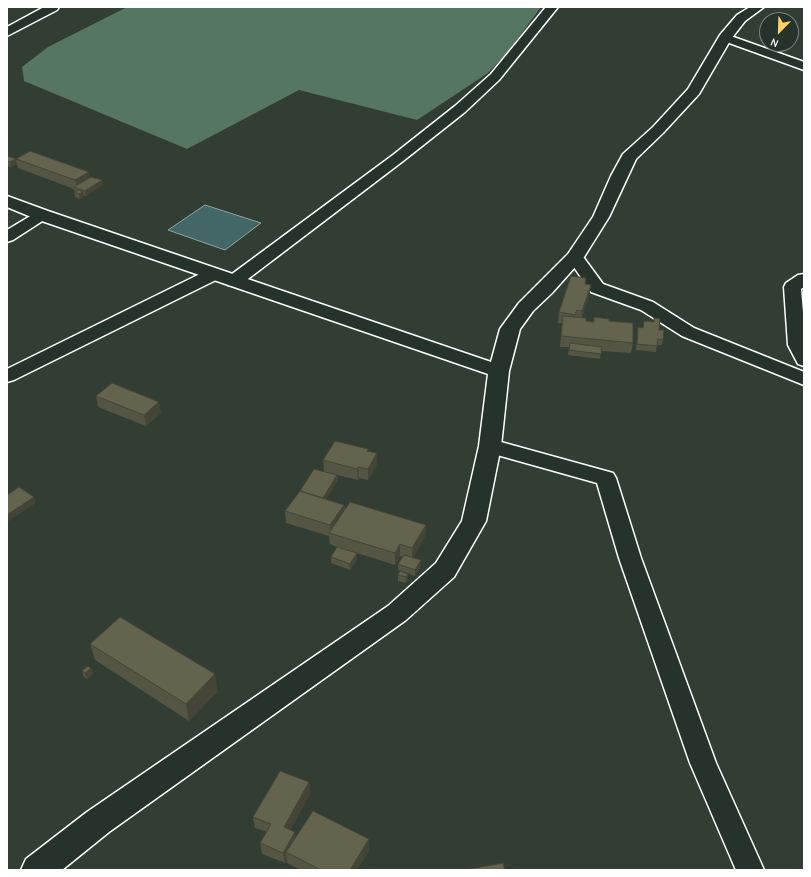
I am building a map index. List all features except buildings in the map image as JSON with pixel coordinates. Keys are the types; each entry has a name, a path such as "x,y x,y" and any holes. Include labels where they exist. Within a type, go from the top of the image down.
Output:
{"street":[{"path":"7,32 53,7"},
{"path":"234,281 398,158 460,109 495,77 552,7"},
{"path":"37,870 98,822 397,614 445,570 474,521 490,446 499,371 510,329 526,307 575,257 601,217 629,157 658,130 694,91 725,38 741,18 758,7"},
{"path":"725,38 804,66"},
{"path":"7,200 42,216 499,371"},
{"path":"7,237 42,216"},
{"path":"575,257 597,288 647,306 688,332 804,379"},
{"path":"7,376 214,274"},
{"path":"804,279 792,287 797,344 804,360"},
{"path":"490,446 606,478 630,558 703,763 750,870"}],"green space":[{"path":"127,7 541,7 507,53 488,73 417,120 299,90 187,149 24,81 22,67 48,47"}],"water":[{"path":"205,205 261,223 225,250 168,230"}]}
